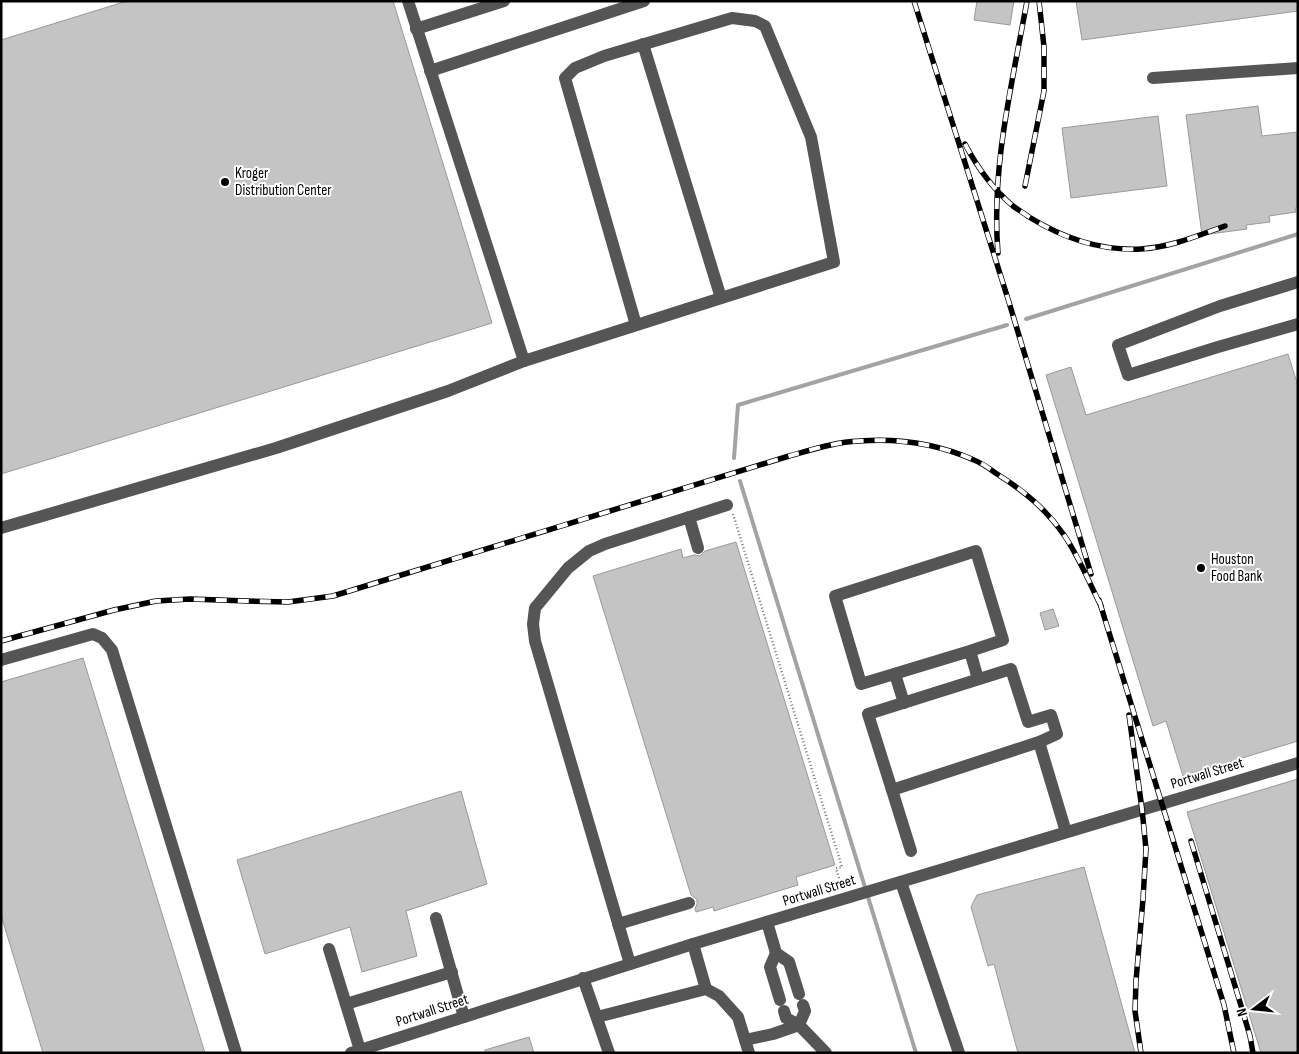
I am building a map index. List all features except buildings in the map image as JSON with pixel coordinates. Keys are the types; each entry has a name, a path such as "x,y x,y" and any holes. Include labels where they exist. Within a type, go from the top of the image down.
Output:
{"street":[{"path":"408,1 524,361"},
{"path":"416,29 504,1"},
{"path":"430,71 644,1"},
{"path":"1,528 285,445 448,392 524,361 834,262 811,138 765,26 755,21 732,18 643,44 604,56 575,68 565,78 636,325"},
{"path":"643,44 721,298"},
{"path":"1153,78 1298,68"},
{"path":"1298,282 1220,306 1118,345 1128,375 1298,324"},
{"path":"630,964 535,641 533,624 535,608 568,568 589,551 605,544 727,505"},
{"path":"690,517 698,548"},
{"path":"976,551 1003,640 970,650 862,684 835,596 976,551"},
{"path":"1,660 93,634 102,638 112,650 236,1053"},
{"path":"970,650 978,679"},
{"path":"892,790 1039,742 1057,734 1051,715 1028,722 1011,669 868,714 910,851"},
{"path":"895,674 904,703"},
{"path":"1039,742 1066,832"},
{"name":"Portwall Street","path":"355,1051 693,944 1298,763"},
{"path":"901,882 959,1053"},
{"path":"618,924 689,903"},
{"path":"436,918 464,1017"},
{"path":"767,922 776,953 770,968 786,1018 799,1025 826,1053"},
{"path":"693,944 706,989"},
{"path":"330,949 346,1004 355,1051"},
{"path":"597,1017 706,989 719,996 738,1017 747,1047 773,1034 799,1025 805,1011 789,962 776,953"},
{"path":"346,1004 452,972"},
{"path":"584,978 609,1053"}],"path":[{"path":"727,505 729,514 732,513 842,867 836,868 845,899"}],"waterway":[{"path":"1026,319 1298,234"},
{"path":"734,458 738,405 1007,325"},
{"path":"740,481 916,1053"}],"railway":[{"path":"914,1 1008,299 1091,574"},
{"path":"998,253 997,189 1000,158 1009,95 1027,1"},
{"path":"1025,186 1044,91 1044,47 1039,1"},
{"path":"965,144 986,177 1013,206 1055,231 1082,242 1111,248 1152,248 1184,240 1225,226"},
{"path":"1,641 114,610 156,601 190,599 288,602 333,596 789,456 841,443 874,440 918,443 960,454 980,463 1016,487 1042,508 1057,525 1079,561 1101,606"},
{"path":"1099,600 1224,1005 1234,1053"},
{"path":"1129,715 1146,849 1135,1011 1141,1053"},
{"path":"1191,841 1250,1036 1253,1053"}],"place":[{"name":"Kroger Distribution Center","path":"225,182"},
{"name":"Houston Food Bank","path":"1201,568"}]}
